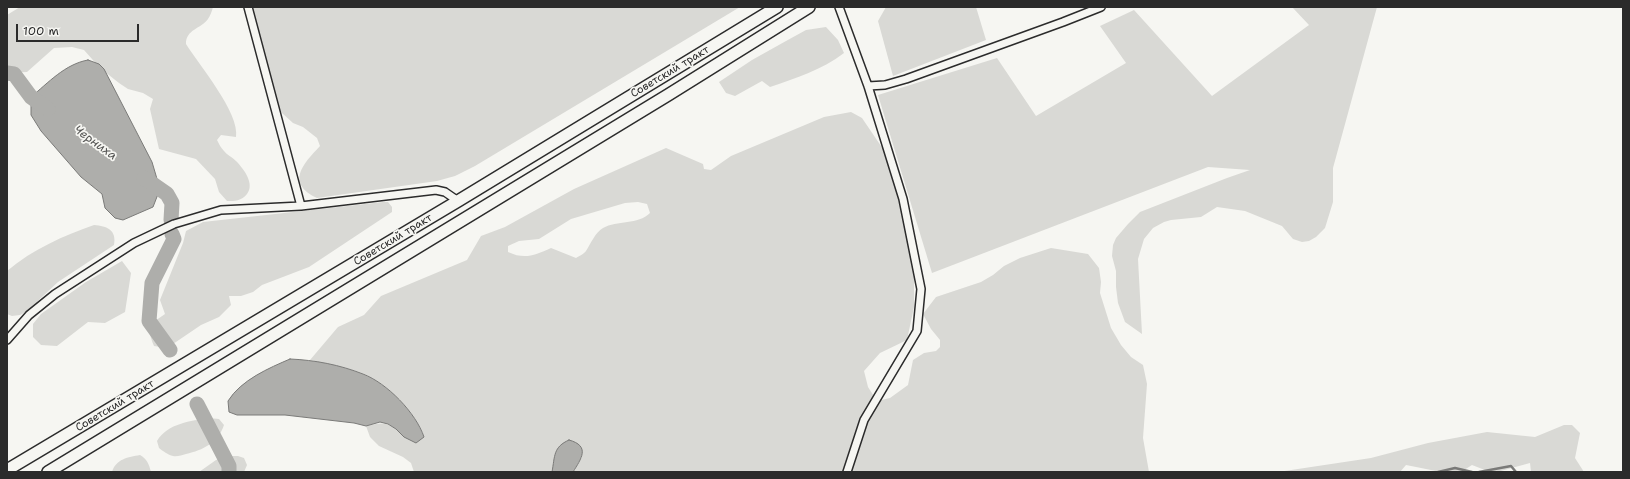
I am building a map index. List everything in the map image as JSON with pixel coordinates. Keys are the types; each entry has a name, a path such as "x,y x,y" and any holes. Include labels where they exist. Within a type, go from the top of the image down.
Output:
{"highway":[{"name":"Советский тракт","path":"7,470 458,201 777,7"},
{"name":"Советский тракт","path":"48,472 662,99 809,7"}],"street":[{"path":"248,7 301,206"},
{"path":"839,7 868,86 903,199 921,289 917,331 864,420 847,472"},
{"path":"868,86 885,85 906,79 1101,7"},
{"path":"7,340 29,315 55,294 134,243 174,224 221,210 301,206 436,190 445,192 458,201"}],"shaded area":[{"path":"20,7 213,7 208,19 188,35 186,44 217,89 232,115 236,127 236,137 221,135 217,140 223,150 236,161 248,177 250,186 247,194 235,201 227,201 219,192 215,179 196,159 159,149 150,109 153,99 143,93 128,89 119,83 100,68 84,50 72,47 54,48 27,72 7,73 7,15"},
{"path":"251,7 740,7 475,166 455,176 437,181 317,198 307,192 299,180 303,166 320,146 317,138 303,127 293,123 282,113 272,99"},
{"path":"886,7 976,7 986,40 893,76 878,21"},
{"path":"1292,7 1377,7 1333,168 1333,202 1325,228 1316,237 1309,241 1302,242 1293,239 1282,226 1245,211 1217,207 1201,217 1171,220 1153,228 1144,239 1138,259 1142,334 1125,322 1118,303 1116,271 1112,256 1113,245 1116,238 1140,212 1250,170 1208,167 932,273 878,95 997,58 1036,116 1126,63 1100,26 1134,10 1212,96 1309,25"},
{"path":"826,27 838,40 844,53 827,64 808,73 770,87 762,81 735,96 726,93 719,82 752,60 806,30"},
{"path":"851,112 862,118 883,149 903,213 914,274 914,307 907,340 880,353 864,371 868,387 877,401 890,398 908,385 913,360 924,353 936,351 940,347 940,340 931,329 923,314 936,297 981,282 1004,266 1020,258 1051,248 1088,254 1099,268 1101,282 1100,293 1111,328 1121,345 1131,357 1143,365 1147,384 1143,438 1149,472 573,472 582,457 555,454 552,472 414,472 411,463 403,457 379,446 370,437 366,426 387,424 404,437 424,437 414,418 400,400 382,384 364,374 310,360 338,327 364,315 381,296 467,260 481,236 505,227 574,189 666,148 703,164 704,169 711,170 731,156 824,117","holes":["638,202 647,204 650,213 645,217 603,228 595,235 585,252 576,258 551,248 530,256 520,256 508,252 508,246 519,241 539,239 571,219 625,203"]},
{"path":"388,202 392,207 392,212 309,267 262,285 253,292 241,296 229,296 231,305 219,317 201,325 173,344 160,347 154,346 150,334 150,327 155,321 165,314 160,300 183,243 186,231 203,222"},
{"path":"94,225 103,226 112,232 115,240 114,245 58,282 27,311 20,315 12,316 7,314 7,271 27,256 49,244"},
{"path":"122,261 131,273 125,312 105,323 88,322 57,346 41,345 33,337 33,324 41,314 86,282"},
{"path":"209,418 219,419 224,425 218,437 204,448 173,456 159,448 157,441 167,430 180,424"},
{"path":"1564,425 1572,425 1580,433 1575,458 1584,472 1531,472 1530,463 1497,472 1490,472 1472,465 1461,472 1441,472 1406,465 1400,472 1278,472 1371,458 1428,443 1487,432 1535,437"},
{"path":"140,455 147,462 151,472 112,472 119,461"},
{"path":"227,456 238,456 244,458 247,465 244,472 199,472 216,460"}],"water":[{"path":"88,60 99,64 104,69 152,162 160,189 153,207 123,220 115,218 105,208 102,194 81,177 41,131 31,115 31,97 64,70 80,62"},
{"path":"290,359 309,360 336,366 372,378 382,384 408,409 424,437 416,443 404,437 388,424 380,422 366,426 354,423 285,415 237,415 229,412 228,401 240,387 273,366"},
{"path":"569,440 576,443 582,449 579,462 573,472 552,472 554,457 557,449"}],"waterway":[{"name":"Черниха","path":"7,73 14,74 31,97 48,109"},
{"name":"Черниха","path":"144,178 167,194 172,203 171,220"},
{"name":"Черниха","path":"170,350 149,321 152,283 174,239 172,234"},
{"name":"Черниха","path":"197,404 229,466 229,472"},
{"path":"1479,472 1511,466 1516,472"},
{"path":"1438,472 1455,468 1472,472"}]}
